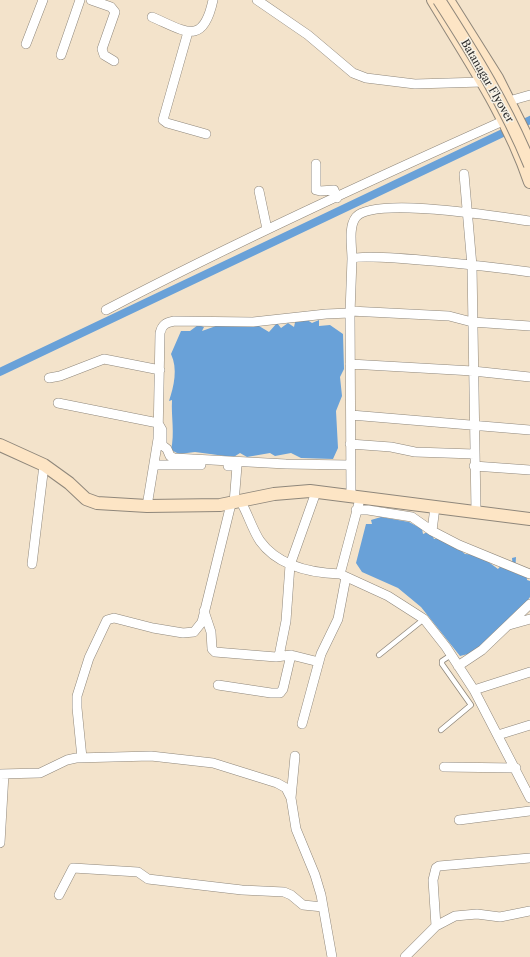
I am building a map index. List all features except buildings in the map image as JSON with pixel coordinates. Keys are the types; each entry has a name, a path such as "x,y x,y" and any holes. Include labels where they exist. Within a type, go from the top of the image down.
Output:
{"street":[{"path":"26,44 43,0"},
{"path":"62,55 80,0"},
{"path":"91,0 111,8 115,12 102,49 104,55 114,61"},
{"path":"152,17 188,32 196,32 201,28 213,0"},
{"path":"257,0 312,38 353,73 366,78 415,84 482,82"},
{"path":"433,0 482,82 503,122 530,182"},
{"name":"Batanagar Flyover","path":"439,0 489,80 521,143 530,165"},
{"path":"448,0 497,78 512,105 529,142"},
{"path":"188,32 163,120 167,123 206,134"},
{"path":"494,105 512,105 530,95"},
{"path":"106,310 267,229 337,198 409,162 503,122"},
{"path":"316,164 316,190 334,190 337,198"},
{"path":"464,174 472,266 474,466 476,511"},
{"path":"259,191 267,229"},
{"path":"302,724 319,662 338,619 343,576 356,502 350,464 351,228 354,221 365,212 385,207 530,220"},
{"path":"352,259 358,256 530,272"},
{"path":"147,506 155,465 158,423 160,333 162,326 167,322 253,322 350,312 449,316 472,322 530,326"},
{"path":"49,378 60,376 104,359 160,370"},
{"path":"350,364 473,371 530,377"},
{"path":"58,403 158,423 162,430 162,446 167,449 170,456 174,458 286,464 350,464"},
{"path":"351,415 530,430"},
{"path":"350,444 391,447 415,452 474,454"},
{"path":"0,445 44,465 86,499 97,503 147,506 236,503 274,494 316,492 356,502 476,511 530,519"},
{"path":"32,564 44,465"},
{"path":"82,758 77,696 89,658 107,620 114,618 153,628 189,633 198,628 236,503 237,466 155,465"},
{"path":"474,466 530,470"},
{"path":"279,656 286,621 290,565 316,492"},
{"path":"356,502 368,510 412,517 432,531 530,574"},
{"path":"236,503 264,546 290,565 310,571 343,576 388,596 424,619 474,690 475,703 498,735 516,768 526,779 530,798"},
{"path":"432,531 435,507"},
{"path":"458,666 478,653 530,604"},
{"path":"204,611 211,632 213,651 279,656 291,655 319,662"},
{"path":"507,626 530,620"},
{"path":"218,685 271,694 280,693 283,689 291,655"},
{"path":"474,690 530,672"},
{"path":"498,735 530,725"},
{"path":"0,843 2,774 35,773 67,760 82,758 151,756 213,763 277,783 286,788 291,798"},
{"path":"295,756 291,798 296,829 315,875 323,907 332,957"},
{"path":"444,767 516,768"},
{"path":"459,820 530,811"},
{"path":"436,926 433,880 436,868 439,866 530,858"},
{"path":"59,895 73,868 121,870 138,872 148,879 242,890 284,892 292,895 303,905 323,907"},
{"path":"405,957 436,926 450,918 466,914 500,917 530,911"}],"lane":[{"path":"379,655 424,619"},
{"path":"441,730 475,703 442,664 442,661 451,656"}],"water":[{"path":"301,316 312,323 319,320 319,326 330,325 343,334 344,369 340,377 342,396 336,411 338,448 333,459 301,458 291,453 275,456 270,453 247,457 240,453 229,460 225,456 195,452 179,454 171,450 173,437 172,400 169,401 174,383 175,372 171,354 181,331 190,331 198,325 204,327 202,331 216,326 259,326 269,332 277,323 281,328 288,323 294,327 296,318"},
{"path":"381,517 409,522 422,529 423,534 430,531 434,539 445,537 465,554 479,555 498,569 503,563 513,568 512,558 516,557 515,573 520,575 526,567 527,580 530,581 530,597 521,610 472,653 460,656 421,607 398,588 362,572 356,563 366,524 372,524 371,520"}],"waterway":[{"path":"0,372 530,120"}]}
